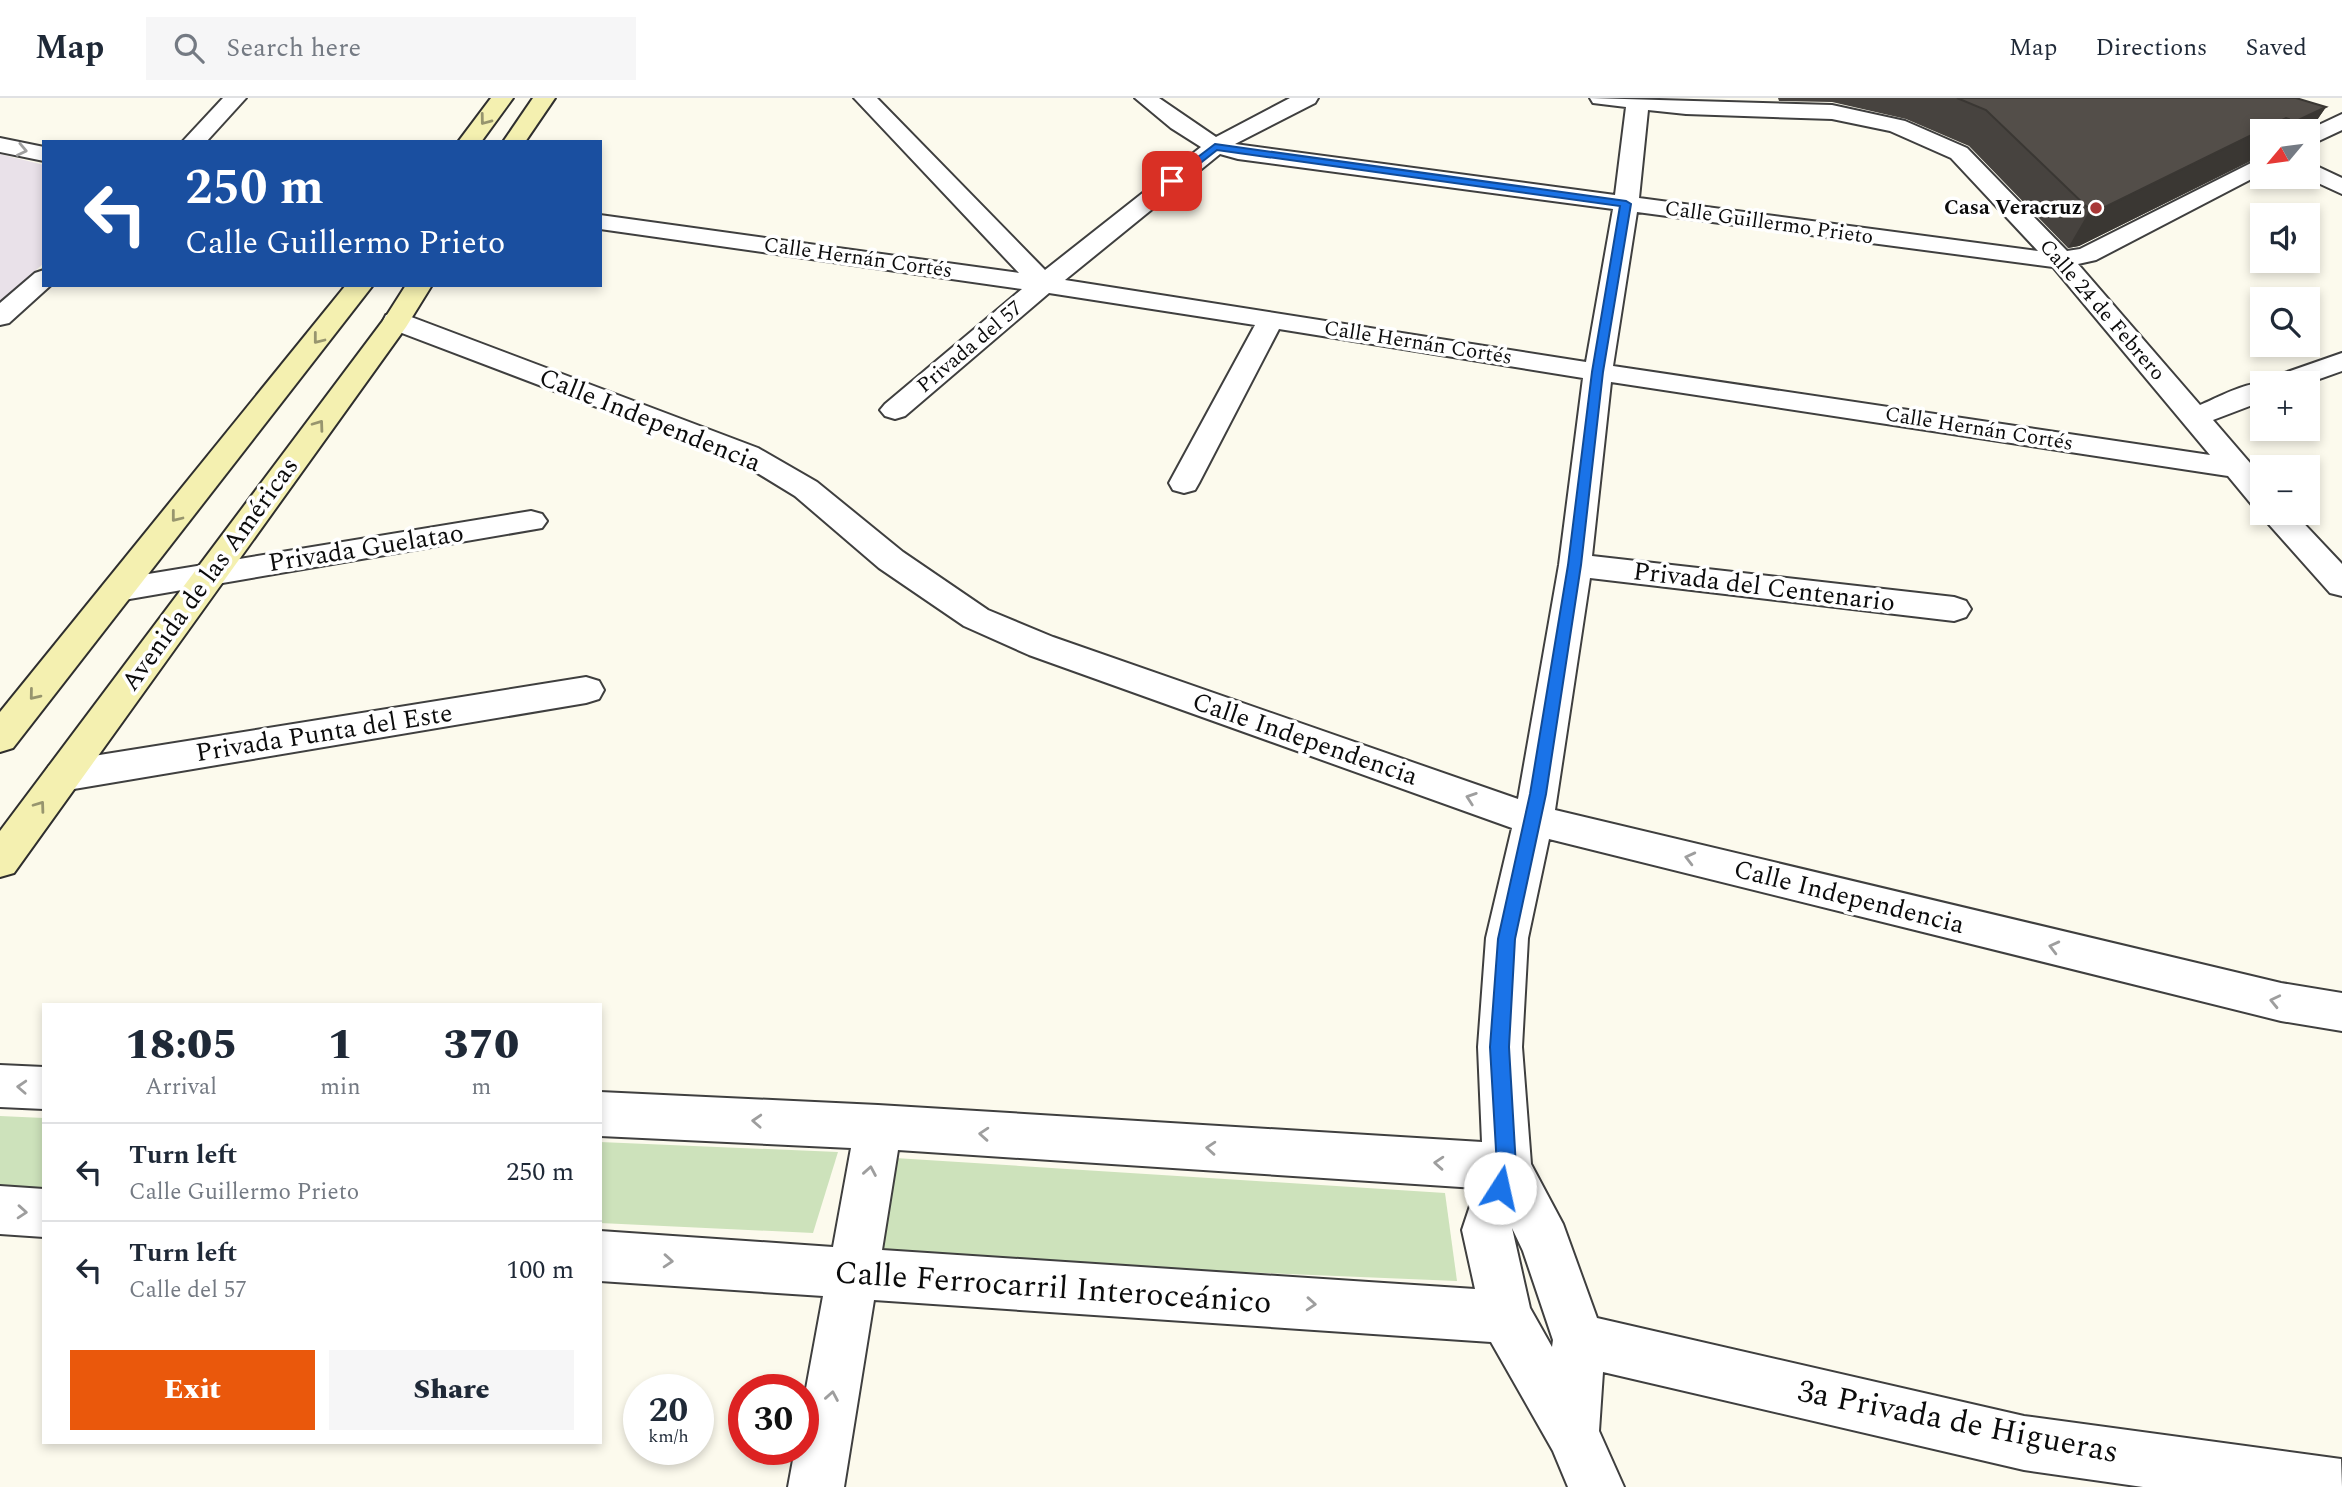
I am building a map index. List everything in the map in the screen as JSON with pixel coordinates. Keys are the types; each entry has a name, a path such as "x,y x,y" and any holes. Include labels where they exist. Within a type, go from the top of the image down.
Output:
{"main road":[{"path":"470,140 502,98"},
{"path":"515,140 544,98"},
{"name":"Avenida de las Américas","path":"0,862 396,321 418,287"},
{"path":"0,738 352,288"},
{"name":"Calle Independencia","path":"352,288 396,321"}],"street":[{"path":"195,140 235,98"},
{"path":"865,98 1044,284"},
{"name":"Calle Guillermo Prieto","path":"1146,98 1198,139 1215,147 2061,260 2087,255 2250,170"},
{"name":"Privada del 57","path":"895,410 1044,284 1215,147 1243,129 1307,98"},
{"name":"Calle 24 de Febrero","path":"1601,98 1686,108 1832,112 1898,126 1959,153 2061,260 2250,484"},
{"path":"1596,1487 1572,1432 1506,1317 1487,1230 1507,1167 1500,1047 1507,939 1534,820 1574,565 1598,372 1626,204 1638,101"},
{"path":"2320,133 2342,121"},
{"path":"0,145 42,155"},
{"path":"2320,175 2342,187"},
{"name":"Calle Hernán Cortés","path":"602,222 1044,284 1598,372 2236,468"},
{"path":"0,317 42,280"},
{"path":"1184,483 1271,320"},
{"name":"Calle Independencia","path":"396,321 747,454 806,489 891,560 976,618 1041,646 1534,820 2281,1002 2342,1012"},
{"path":"2315,371 2342,361"},
{"path":"2194,417 2250,396"},
{"name":"Privada Guelatao","path":"118,590 531,521"},
{"path":"2287,525 2342,585"},
{"name":"Privada del Centenario","path":"1574,565 1954,609"},
{"name":"Privada Punta del Este","path":"62,776 586,690"},
{"path":"0,1086 42,1088"},
{"path":"602,1114 878,1127 1507,1167"},
{"path":"816,1487 878,1127"},
{"path":"1507,1167 1545,1242 1579,1340 1572,1432"},
{"path":"0,1210 42,1213"},
{"name":"Calle Ferrocarril Interoceánico","path":"602,1255 853,1275 1506,1317"},
{"name":"3a Privada de Higueras","path":"1579,1340 2024,1443 2341,1487"}],"shaded area":[{"path":"0,154 42,164 42,265 0,302"}],"green space":[{"path":"0,1116 42,1118 42,1198 0,1196"},
{"path":"602,1142 838,1152 813,1233 602,1223"},
{"path":"895,1158 1445,1193 1457,1281 876,1257"}],"building":[{"path":"1957,98 2296,98 2326,107 2301,119 2250,119 2250,136 2101,209 2090,210 1986,110"}],"place":[{"name":"Casa Veracruz","path":"2096,208"}],"route":[{"path":"1172,181 1215,147 1626,204 1598,372 1574,565 1534,820 1507,939 1500,1047 1507,1167 1500,1188"}]}
